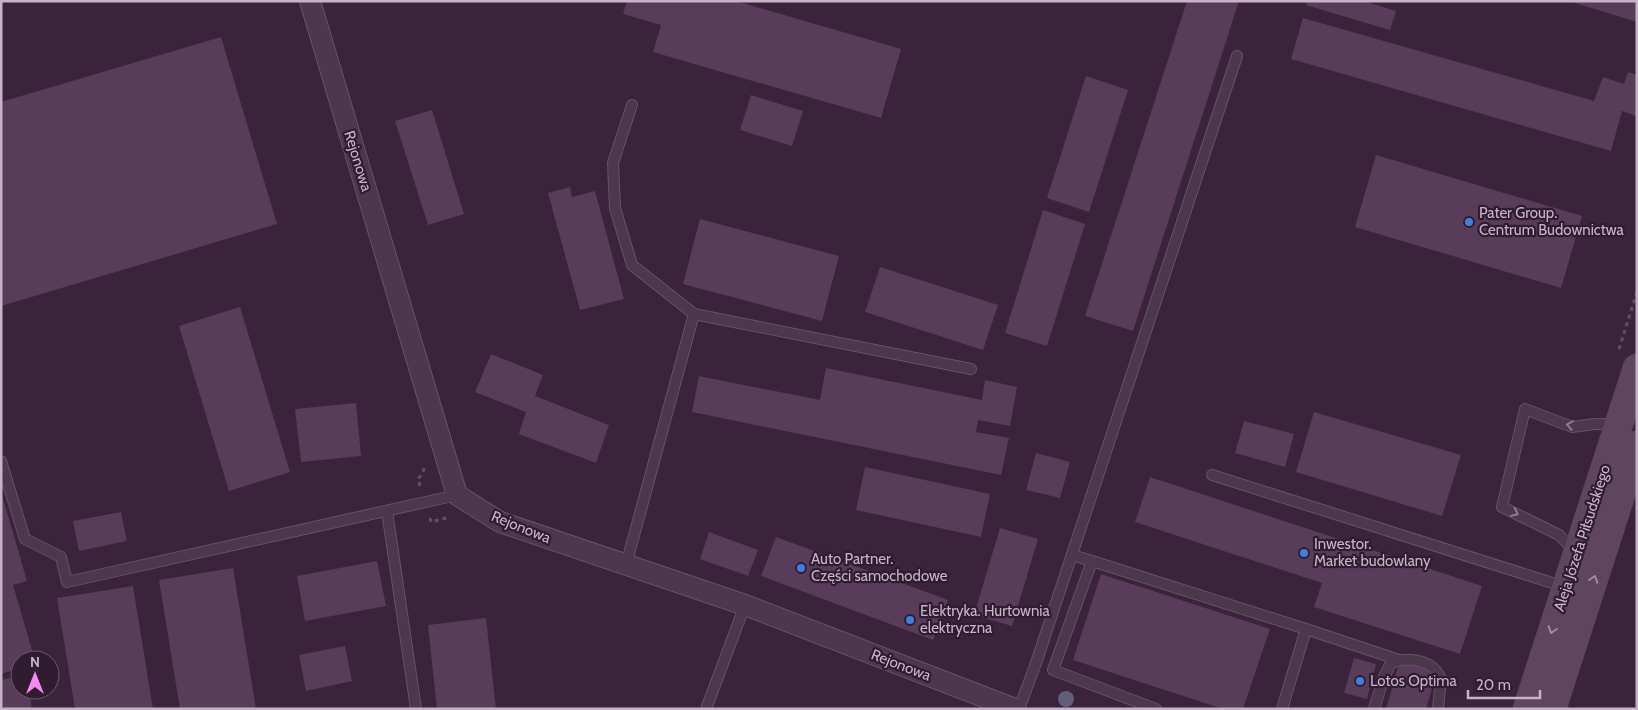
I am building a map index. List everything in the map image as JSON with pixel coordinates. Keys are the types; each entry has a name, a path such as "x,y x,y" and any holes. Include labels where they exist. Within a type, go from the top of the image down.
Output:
{"main road":[{"name":"Aleja Józefa Piłsudskiego","path":"1527,709 1637,368"},
{"name":"Aleja Józefa Piłsudskiego","path":"1552,709 1637,445"}],"street":[{"name":"Rejonowa","path":"310,1 457,495 500,522 745,606 1016,709"}],"lane":[{"path":"1019,709 1072,555 1237,56"},
{"path":"632,105 613,163 615,208 632,265 694,314 971,370"},
{"path":"626,565 694,314"},
{"path":"1576,553 1559,534 1502,506 1525,409 1572,428 1594,424 1618,424"},
{"path":"1,461 25,539 62,557 67,582 457,495"},
{"path":"1212,475 1566,587"},
{"path":"387,511 416,709"},
{"path":"1072,555 1399,660 1420,661 1432,666 1441,678 1438,709"},
{"path":"1092,561 1053,670 1156,709"},
{"path":"706,709 745,606"},
{"path":"1282,709 1306,629"},
{"path":"1374,709 1384,677 1391,663 1399,660"}],"building":[{"path":"627,1 736,1 901,49 881,118 653,52 661,25 623,14"},
{"path":"1187,1 1239,1 1133,331 1085,316"},
{"path":"1307,1 1364,1 1396,11 1390,30 1306,5"},
{"path":"1637,1 1637,22 1572,2"},
{"path":"1303,18 1594,101 1603,77 1624,84 1628,72 1637,75 1637,114 1636,116 1622,111 1611,151 1291,59"},
{"path":"221,37 277,224 1,306 1,102"},
{"path":"1086,76 1128,90 1089,212 1047,198"},
{"path":"751,95 803,111 792,146 740,130"},
{"path":"432,110 464,214 428,225 395,121"},
{"name":"Pater Group. Centrum Budownictwa","path":"1376,155 1582,216 1561,288 1355,227"},
{"path":"570,187 572,197 595,191 624,299 580,310 548,193"},
{"path":"1043,210 1085,224 1047,346 1005,333"},
{"path":"700,219 839,256 822,321 683,284"},
{"path":"880,267 998,305 983,350 865,312"},
{"path":"240,307 290,472 229,491 179,326"},
{"path":"491,354 543,375 535,396 609,425 596,463 519,434 526,412 475,392"},
{"path":"826,368 982,400 985,380 1017,387 1010,426 978,420 976,432 1009,438 1001,475 692,412 699,376 820,400"},
{"path":"356,403 361,456 301,462 295,409"},
{"path":"1314,412 1461,455 1442,516 1296,472"},
{"path":"1244,421 1294,434 1285,467 1235,453"},
{"path":"1036,453 1070,462 1060,498 1026,490"},
{"path":"865,467 990,494 981,537 856,510"},
{"name":"Inwestor. Market budowlany","path":"1150,477 1482,586 1460,654 1314,607 1322,583 1135,522"},
{"path":"2,495 27,581 13,585 32,650 10,650 10,671 1,674"},
{"path":"121,512 127,541 79,551 73,521"},
{"path":"1000,528 1038,539 1012,626 974,615"},
{"path":"709,532 758,550 748,576 700,559"},
{"name":"Elektryka. Hurtownia elektryczna","path":"776,537 948,600 933,640 761,576"},
{"path":"377,561 386,606 305,621 297,576"},
{"path":"233,568 256,709 180,709 159,580"},
{"path":"1101,574 1270,629 1243,709 1223,709 1073,660"},
{"path":"133,586 153,709 75,709 57,598"},
{"path":"486,618 496,709 437,709 428,625"},
{"path":"345,646 352,681 306,691 299,655"},
{"name":"Lotos Optima","path":"1354,658 1376,664 1367,699 1344,693"},
{"path":"1400,660 1437,671 1426,709 1386,709"},
{"path":"10,678 10,700 31,700 32,709 1,709 1,680"}],"place":[{"name":"Pater Group. Centrum Budownictwa","path":"1469,222"},
{"name":"Inwestor. Market budowlany","path":"1304,553"},
{"name":"Auto Partner. Części samochodowe","path":"801,568"},
{"name":"Elektryka. Hurtownia elektryczna","path":"910,620"},
{"name":"Lotos Optima","path":"1360,681"}]}
